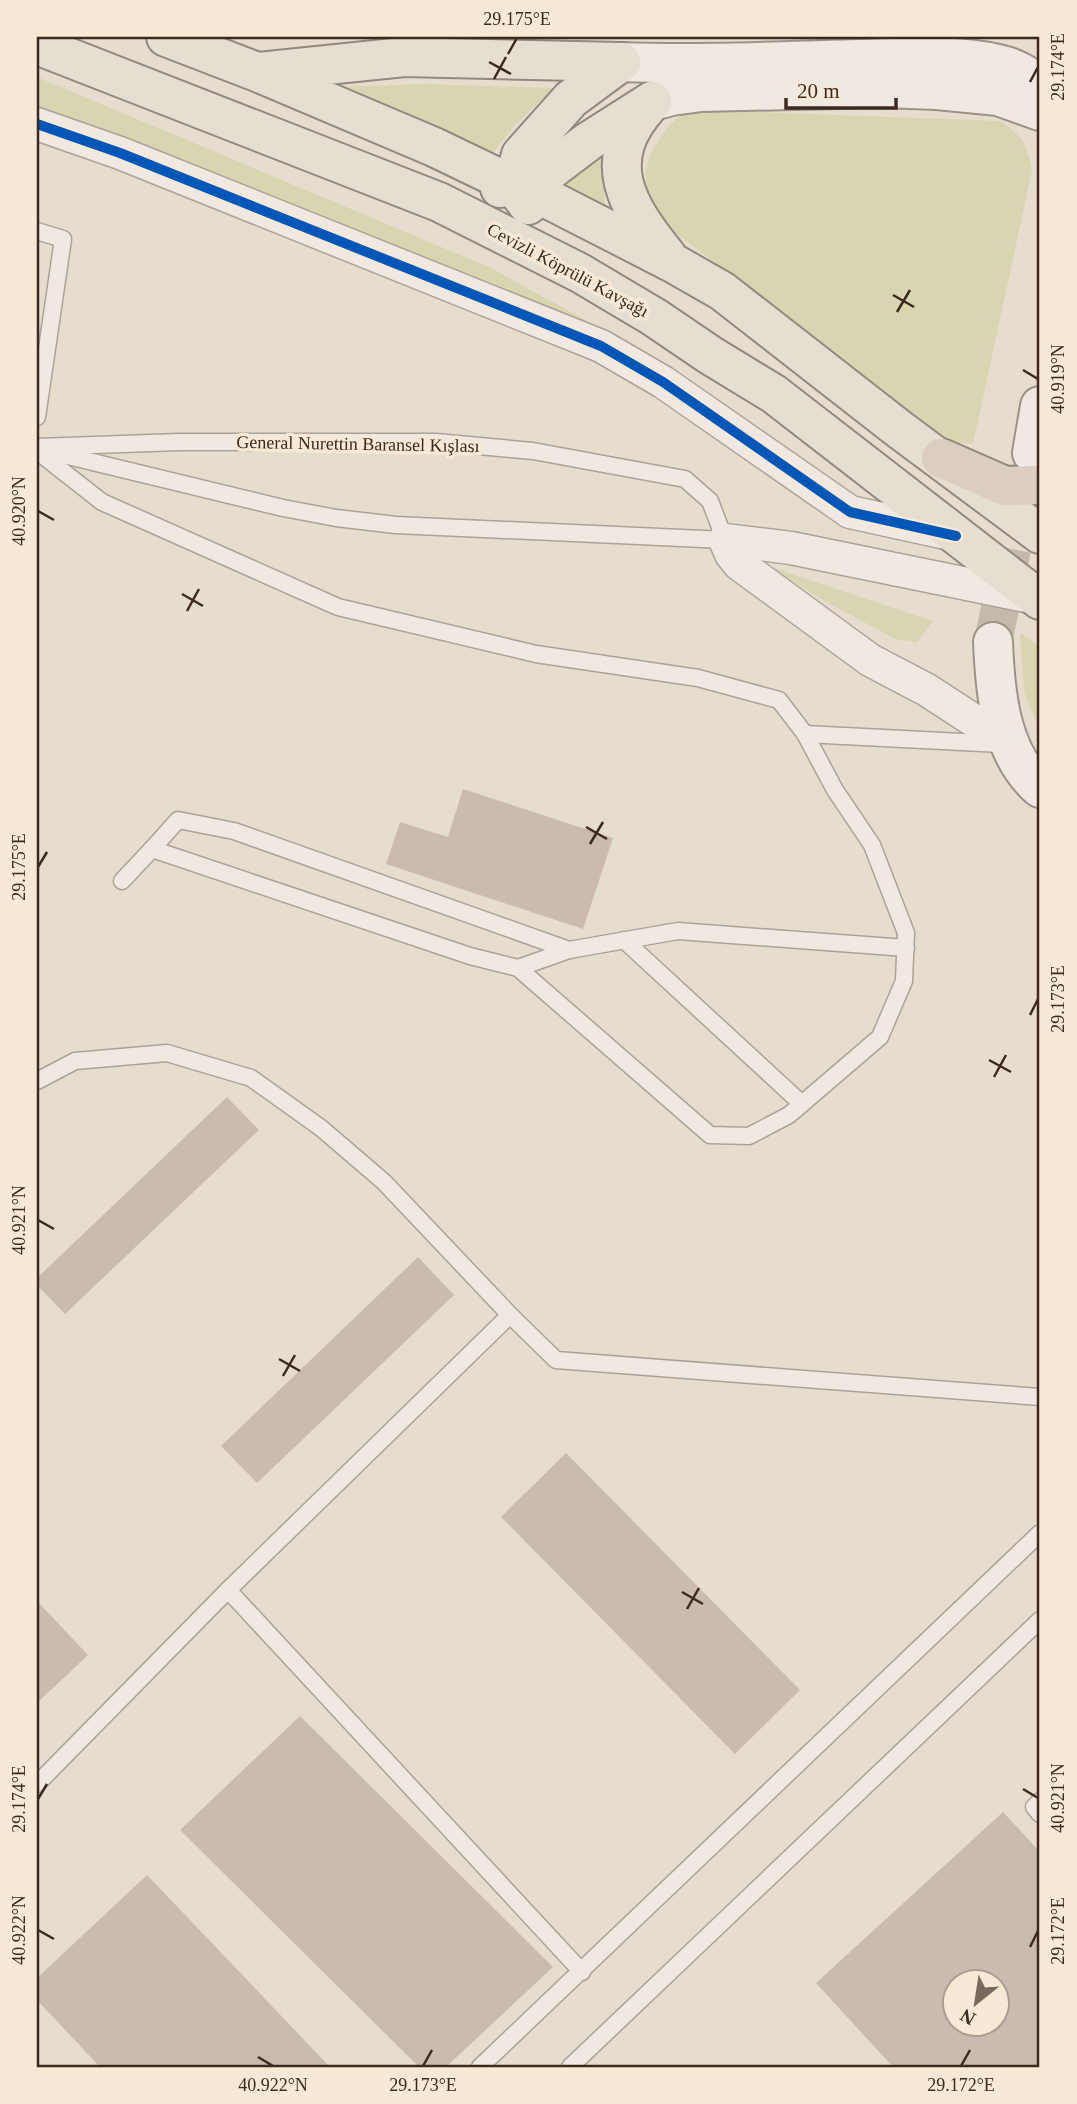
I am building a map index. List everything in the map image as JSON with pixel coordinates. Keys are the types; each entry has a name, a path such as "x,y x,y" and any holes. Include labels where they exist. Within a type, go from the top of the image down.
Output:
{"highway":[{"path":"941,458 1005,486 1036,469"}],"main road":[{"path":"166,37 257,72 433,147 550,200 673,263 722,291 888,421 1040,534"},
{"path":"901,59 928,50 948,37"},
{"name":"Cevizli Köprülü Kavşağı","path":"37,45 439,202 580,273 774,394 1039,599"},
{"path":"257,72 404,57 665,64 901,59 998,64 1022,71 1040,86"},
{"path":"513,185 521,155 571,99 621,62"},
{"path":"439,202 513,185 548,172 589,141 652,101 672,96 701,92 883,88 979,93 998,96 1040,111"},
{"path":"652,101 638,118 626,143 622,174 626,195 636,215 673,263"},
{"path":"513,185 580,273"},
{"path":"1036,469 1040,406"},
{"path":"993,642 998,702 1010,744 1026,775 1040,788"}],"street":[{"path":"37,124 120,153 601,346 663,382 850,512 956,536"},
{"path":"724,540 791,548 1039,599"},
{"path":"724,540 740,564 870,660 927,690 1010,744"}],"lane":[{"path":"37,232 63,239 37,418"},
{"name":"General Nurettin Baransel Kışlası","path":"37,449 179,442 436,442 511,449 685,479 710,500 724,540"},
{"path":"37,449 283,508 336,518 396,525 724,540"},
{"path":"37,449 102,502 338,607 536,654 712,681 779,700 805,734 835,790 872,845 906,933 904,981 880,1037 789,1115 749,1136 710,1135 518,968 470,956 152,849"},
{"path":"805,734 1010,744"},
{"path":"122,881 177,820 234,831 569,950"},
{"path":"518,968 569,950 678,931 906,948"},
{"path":"624,940 802,1104"},
{"path":"37,1081 75,1061 167,1053 251,1078 321,1128 384,1182 556,1360 1040,1397"},
{"path":"37,1784 228,1590 510,1315"},
{"path":"480,2067 1040,1533"},
{"path":"228,1590 582,1972"},
{"path":"570,2067 1040,1620"},
{"path":"1040,1801 1034,1807 1040,1814"}],"shaded area":[{"path":"37,77 489,267 642,351 509,292 85,126 37,112"},
{"path":"426,84 554,88 516,124 493,153 332,87"},
{"path":"705,110 1000,121 1019,136 1026,147 1032,171 973,444 950,442 669,228 649,195 646,184 648,162 660,138 673,122 684,115"},
{"path":"614,143 603,179 606,209 545,185"},
{"path":"771,567 933,621 917,642 895,639 821,599"},
{"path":"1020,633 1040,647 1040,731 1024,692"}],"building":[{"path":"463,789 613,838 583,929 386,864 400,822 448,837"},
{"path":"227,1097 259,1130 65,1314 37,1285 37,1278"},
{"path":"418,1257 454,1295 257,1483 221,1446"},
{"path":"566,1453 800,1690 735,1754 501,1517"},
{"path":"37,1601 88,1655 37,1703"},
{"path":"300,1716 553,1967 446,2067 419,2067 180,1830"},
{"path":"1003,1812 1040,1852 1040,2067 893,2067 816,1983"},
{"path":"147,1875 330,2067 100,2067 37,2000 37,1978"}],"tunnel":[{"path":"993,642 1025,486"}],"cycle path":[{"path":"37,124 120,153 601,346 663,382 850,512 956,536"}]}
